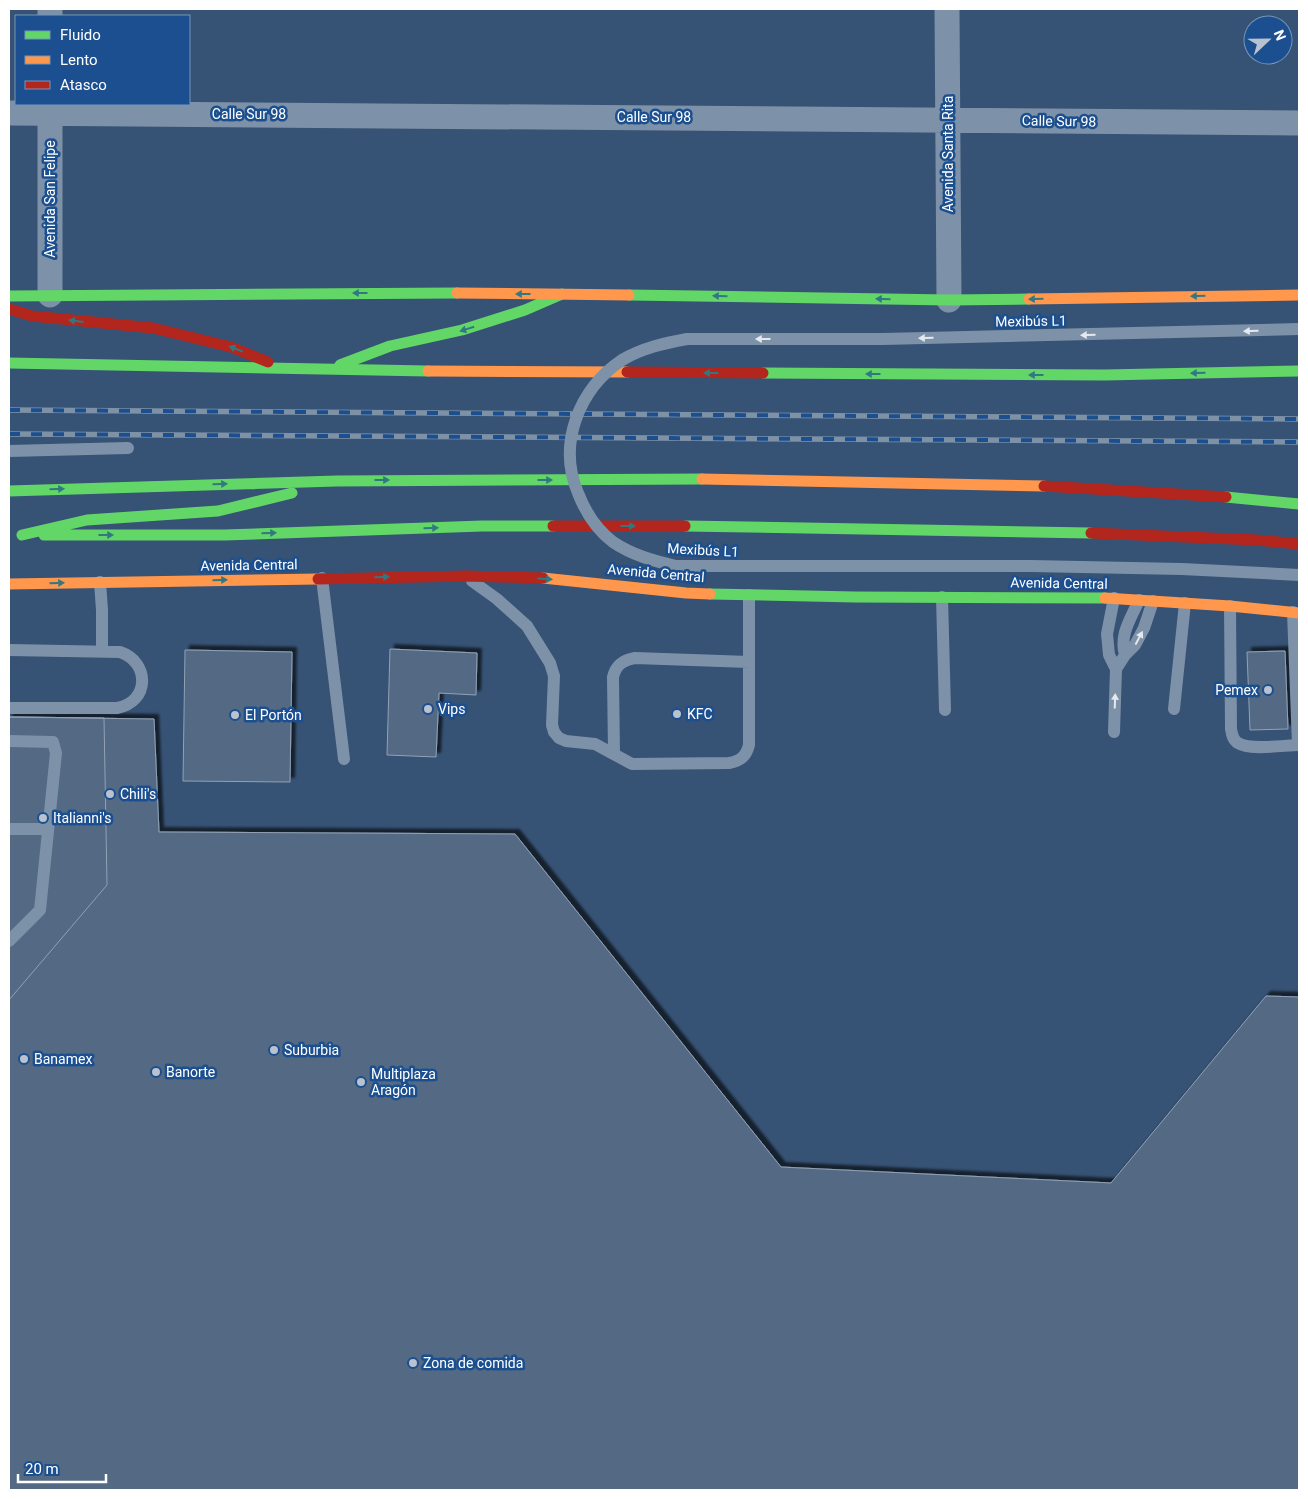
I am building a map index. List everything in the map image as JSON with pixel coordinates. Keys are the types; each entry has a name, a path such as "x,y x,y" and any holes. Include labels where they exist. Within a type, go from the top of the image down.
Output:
{"main road":[{"path":"9,296 356,293 949,300 1299,295"},
{"path":"327,370 390,346 462,330 525,310 562,294"},
{"path":"9,309 32,316 153,328 231,347 281,368"},
{"path":"9,363 327,370 1086,375 1299,371"},
{"path":"9,491 337,481 688,479 1060,486 1198,494 1299,504"},
{"path":"22,535 87,520 218,511 272,499 337,481"},
{"path":"9,536 224,535 482,526 719,526 1049,531 1256,540 1299,544"},
{"name":"Avenida Central","path":"9,584 466,576 553,579 686,593 1114,598 1296,612"}],"street":[{"name":"Avenida Santa Rita","path":"947,9 949,300"},
{"name":"Calle Sur 98","path":"9,113 50,108 1299,123"},
{"name":"Avenida San Felipe","path":"50,108 50,295"}],"lane":[{"name":"Mexibús L1","path":"1299,329 892,339 687,340 645,349 623,360 600,379 580,408 570,444 572,479 586,511 599,528 612,541 633,554 676,566 1040,566 1182,569 1299,576"},
{"path":"9,451 128,448"},
{"path":"466,576 497,599 523,622 550,662 554,676 552,725 554,732 559,738 572,743 595,744 632,764 729,763 743,758 747,753 749,746 749,595"},
{"path":"322,578 344,759"},
{"path":"100,582 102,651"},
{"path":"942,597 945,710"},
{"path":"1114,598 1107,634 1109,655 1116,669 1114,732"},
{"path":"1125,655 1123,648 1124,633 1139,600"},
{"path":"1116,669 1125,655 1135,645 1144,628 1153,601"},
{"path":"1174,710 1185,603"},
{"path":"1230,606 1231,729 1236,742 1249,747 1299,745 1296,612"},
{"path":"9,650 120,652 128,655 140,670 142,682 141,692 137,698 129,704 117,708 9,708"},
{"path":"614,754 613,676 615,669 627,659 749,662"},
{"path":"9,741 53,742 56,753 40,910 9,941"},
{"path":"9,829 48,829"}],"building":[{"path":"390,649 477,653 476,695 439,693 436,757 387,755"},
{"path":"185,650 292,652 290,782 183,781"},
{"name":"Pemex","path":"1285,651 1288,729 1250,730 1247,652"},
{"name":"Multiplaza Aragón","path":"9,717 154,719 159,832 515,834 781,1167 1111,1183 1266,996 1299,997 1299,1490 9,1490"},
{"path":"9,717 104,718 107,885 9,1000"}],"railway":[{"path":"9,410 1299,419"},
{"path":"9,434 1299,442"}],"traffic: fast":[{"path":"9,296 457,293"},
{"path":"340,365 390,346 462,330 525,310 562,294"},
{"path":"629,295 949,300 1029,299"},
{"path":"9,363 428,371"},
{"path":"763,373 1105,375 1299,371"},
{"path":"9,491 337,481 702,479"},
{"path":"22,535 87,520 218,511 292,493"},
{"path":"1226,497 1299,504"},
{"path":"44,535 224,535 482,526 553,526"},
{"path":"685,526 1091,533"},
{"path":"710,594 855,597 1105,598"}],"traffic: slow":[{"path":"457,293 629,295"},
{"path":"1029,299 1299,295"},
{"path":"428,371 627,372"},
{"path":"702,479 1044,486"},
{"path":"543,578 710,594"},
{"path":"9,584 318,579"},
{"path":"1105,598 1230,606 1299,613"}],"traffic: jam":[{"path":"9,309 32,316 153,328 231,347 268,362"},
{"path":"627,372 763,373"},
{"path":"1044,486 1226,497"},
{"path":"553,526 685,526"},
{"path":"1091,533 1257,540 1299,544"},
{"path":"318,579 466,576 543,578"}],"place":[{"name":"Pemex","path":"1268,690"},
{"name":"Vips","path":"428,709"},
{"name":"KFC","path":"677,714"},
{"name":"El Portón","path":"235,715"},
{"name":"Chili's","path":"110,794"},
{"name":"Italianni's","path":"43,818"},
{"name":"Suburbia","path":"274,1050"},
{"name":"Banamex","path":"24,1059"},
{"name":"Banorte","path":"156,1072"},
{"name":"Multiplaza Aragón","path":"361,1082"},
{"name":"Zona de comida","path":"413,1363"}]}
